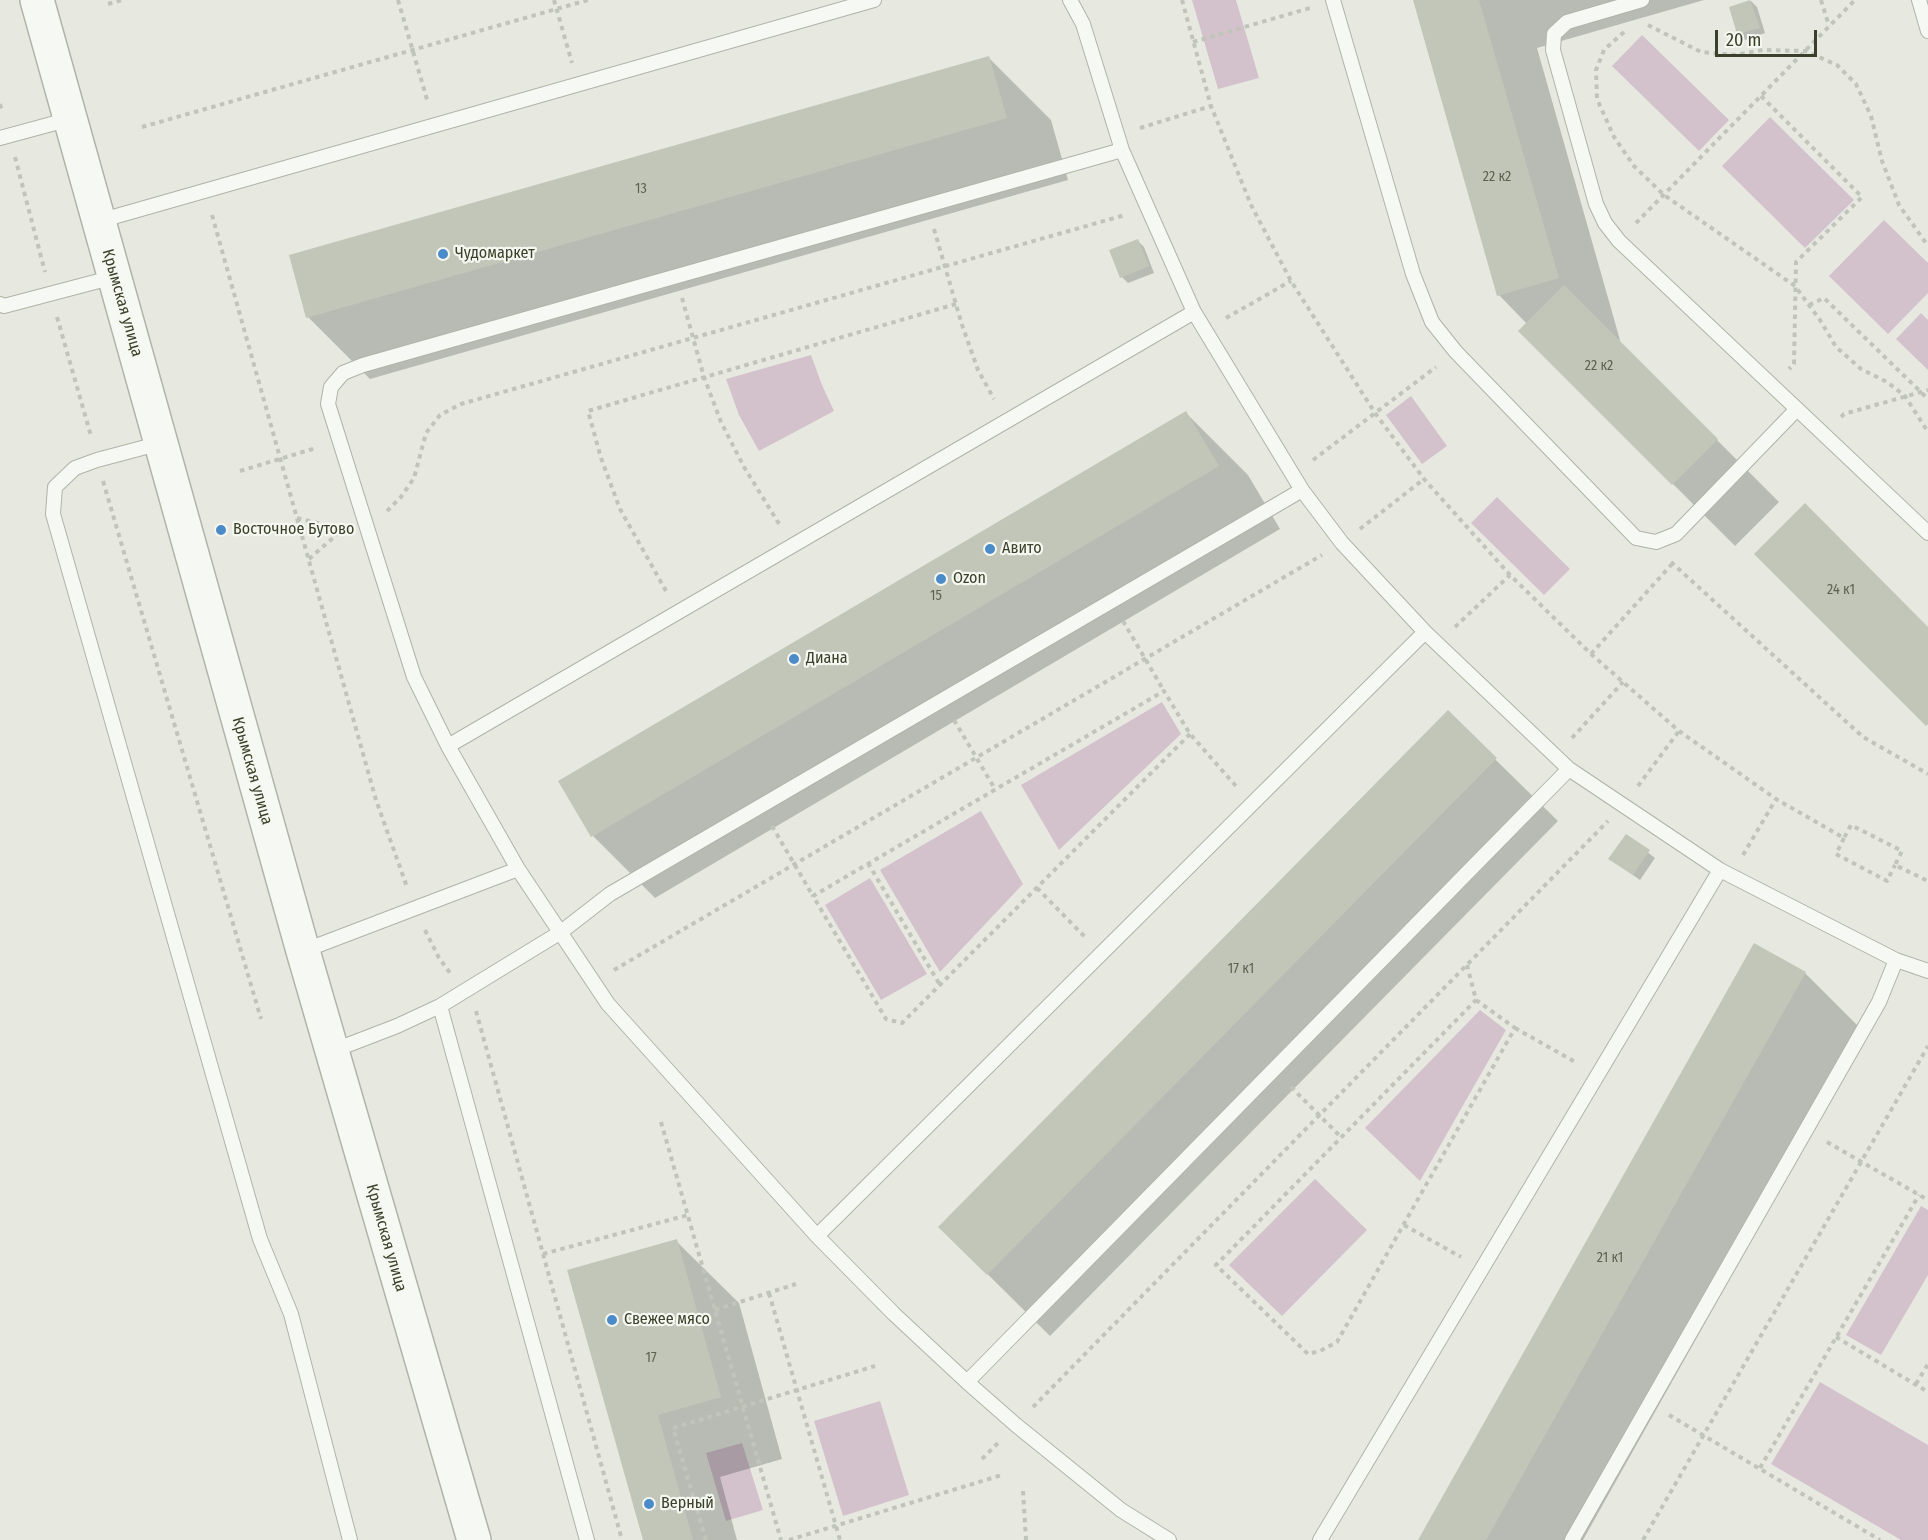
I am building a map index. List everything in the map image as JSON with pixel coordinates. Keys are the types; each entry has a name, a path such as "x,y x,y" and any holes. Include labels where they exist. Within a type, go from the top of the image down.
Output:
{"street":[{"name":"Крымская улица","path":"37,0 303,951 474,1540"}],"lane":[{"path":"99,221 874,0"},
{"path":"1070,0 1083,24 1122,150 1194,312 1302,490 1342,543 1437,644 1569,769 1725,872 1896,960 1928,970"},
{"path":"1333,0 1413,274 1432,322 1456,352 1636,538 1656,542 1676,534 1797,409"},
{"path":"1642,0 1567,22 1554,34 1553,50 1596,204 1605,224 1619,241 1928,533"},
{"path":"1918,0 1928,31"},
{"path":"5,137 70,119"},
{"path":"1122,150 363,365 343,373 331,387 328,404 414,677 448,746 518,869 608,1004 817,1236 894,1314 1016,1425 1121,1510 1169,1540"},
{"path":"0,304 4,306 114,277"},
{"path":"448,746 1194,312"},
{"path":"161,443 75,468 55,487 53,514 260,1239 291,1314 350,1540"},
{"path":"332,1051 397,1026 440,1006 561,932 610,894 1302,490"},
{"path":"817,1236 1425,632"},
{"path":"967,1382 1569,769"},
{"path":"303,951 518,869"},
{"path":"1320,1540 1598,1075 1725,872"},
{"path":"1572,1540 1879,1002 1896,960"},
{"path":"440,1006 587,1540"}],"path":[{"path":"108,4 122,0"},
{"path":"398,0 434,126"},
{"path":"554,0 578,85"},
{"path":"142,127 588,0"},
{"path":"1182,0 1211,106 1251,205 1291,281 1375,413 1424,479 1510,575 1591,654 1679,730 1776,799 1844,838"},
{"path":"1821,0 1829,26"},
{"path":"1619,241 1855,0"},
{"path":"1193,42 1297,12"},
{"path":"1647,24 1701,52 1734,55 1763,50 1805,51 1837,65 1856,84 1871,116 1882,161 1899,205 1928,246"},
{"path":"1625,31 1604,50 1596,70 1597,99 1614,137 1634,166 1664,195 1796,286 1836,347 1861,369 1887,382 1905,396 1928,432"},
{"path":"1761,96 1862,197 1796,262 1794,364 1773,386"},
{"path":"0,104 5,137 97,460 261,1019"},
{"path":"1117,135 1211,106"},
{"path":"205,190 376,800 415,908 439,958 452,975 470,988 622,1540"},
{"path":"927,205 978,370 1007,421"},
{"path":"365,523 386,513 401,496 414,478 426,433 440,415 461,404 1148,208"},
{"path":"675,276 704,377 721,422 744,467 792,545"},
{"path":"1205,330 1291,281"},
{"path":"1809,305 1824,298 1928,399"},
{"path":"679,612 644,554 620,508 601,458 588,411 956,304"},
{"path":"1293,475 1456,352"},
{"path":"1825,435 1844,414 1928,390"},
{"path":"240,471 339,441"},
{"path":"594,982 1342,543 1424,479"},
{"path":"297,518 343,529 309,559"},
{"path":"1591,654 1672,564 1863,737 1928,774"},
{"path":"1437,644 1510,575"},
{"path":"1112,602 1190,734 1252,804"},
{"path":"1556,757 1623,682"},
{"path":"813,896 1164,691"},
{"path":"943,700 995,789"},
{"path":"982,1459 1623,805 1679,730"},
{"path":"761,807 886,1019 902,1023 1190,734"},
{"path":"1725,872 1776,799"},
{"path":"1851,825 1902,851 1887,881 1836,854 1844,838 1851,825"},
{"path":"868,863 940,985"},
{"path":"1895,866 1928,881"},
{"path":"1037,888 1101,954"},
{"path":"1467,965 1476,1000 1515,1028 1598,1075"},
{"path":"1476,1000 1216,1265 1308,1354 1320,1351 1337,1342 1515,1028"},
{"path":"1643,1540 1928,1046"},
{"path":"1273,1070 1341,1137"},
{"path":"661,1122 781,1540"},
{"path":"1806,1130 1928,1200"},
{"path":"1760,1468 1920,1195"},
{"path":"543,1254 688,1215"},
{"path":"1404,1225 1482,1269"},
{"path":"715,1310 796,1284"},
{"path":"769,1293 840,1540"},
{"path":"1836,1337 1928,1392"},
{"path":"1916,1384 1928,1364"},
{"path":"706,1540 674,1428 874,1366"},
{"path":"1650,1403 1880,1540"},
{"path":"789,1540 1002,1475"},
{"path":"1023,1491 1026,1540"}],"shaded area":[{"path":"1192,0 1236,0 1259,78 1218,89"},
{"path":"1642,35 1729,120 1699,151 1612,66"},
{"path":"1770,117 1854,200 1805,248 1722,166"},
{"path":"1884,220 1928,263 1928,293 1888,334 1829,276"},
{"path":"1921,313 1928,320 1928,370 1896,339"},
{"path":"811,355 834,411 759,451 739,415 726,379"},
{"path":"1411,396 1447,446 1422,464 1386,415"},
{"path":"1497,497 1570,569 1544,595 1471,523"},
{"path":"1162,702 1181,734 1059,850 1021,785"},
{"path":"981,811 1023,884 940,972 880,870"},
{"path":"870,878 927,974 881,1000 825,905"},
{"path":"1480,1010 1506,1030 1420,1181 1365,1128"},
{"path":"1315,1179 1367,1230 1282,1316 1229,1265"},
{"path":"1921,1206 1928,1210 1928,1275 1881,1355 1846,1335"},
{"path":"1820,1382 1928,1445 1928,1540 1901,1540 1771,1464"},
{"path":"880,1401 909,1495 843,1516 814,1421"},
{"path":"742,1443 763,1510 726,1521 706,1453"}],"building":[{"path":"1413,0 1479,0 1559,278 1497,296"},
{"path":"1750,0 1760,28 1737,34 1729,7"},
{"path":"989,56 1007,118 306,318 289,255"},
{"path":"1138,239 1149,266 1120,278 1109,250"},
{"path":"1564,285 1718,439 1672,485 1518,331"},
{"path":"1186,411 1219,466 591,837 558,781"},
{"path":"1805,503 1928,627 1928,724 1926,726 1754,554"},
{"path":"1448,710 1497,758 987,1275 938,1227"},
{"path":"1626,834 1650,850 1633,875 1608,859"},
{"path":"1754,943 1806,972 1486,1540 1418,1540"},
{"path":"677,1239 721,1397 658,1415 693,1540 643,1540 567,1270"}],"place":[{"name":"Чудомаркет","path":"443,254"},
{"name":"Восточное Бутово","path":"221,530"},
{"name":"Авито","path":"990,549"},
{"name":"Ozon","path":"941,579"},
{"name":"Диана","path":"794,659"},
{"name":"Свежее мясо","path":"612,1320"},
{"name":"Верный","path":"649,1504"}]}
